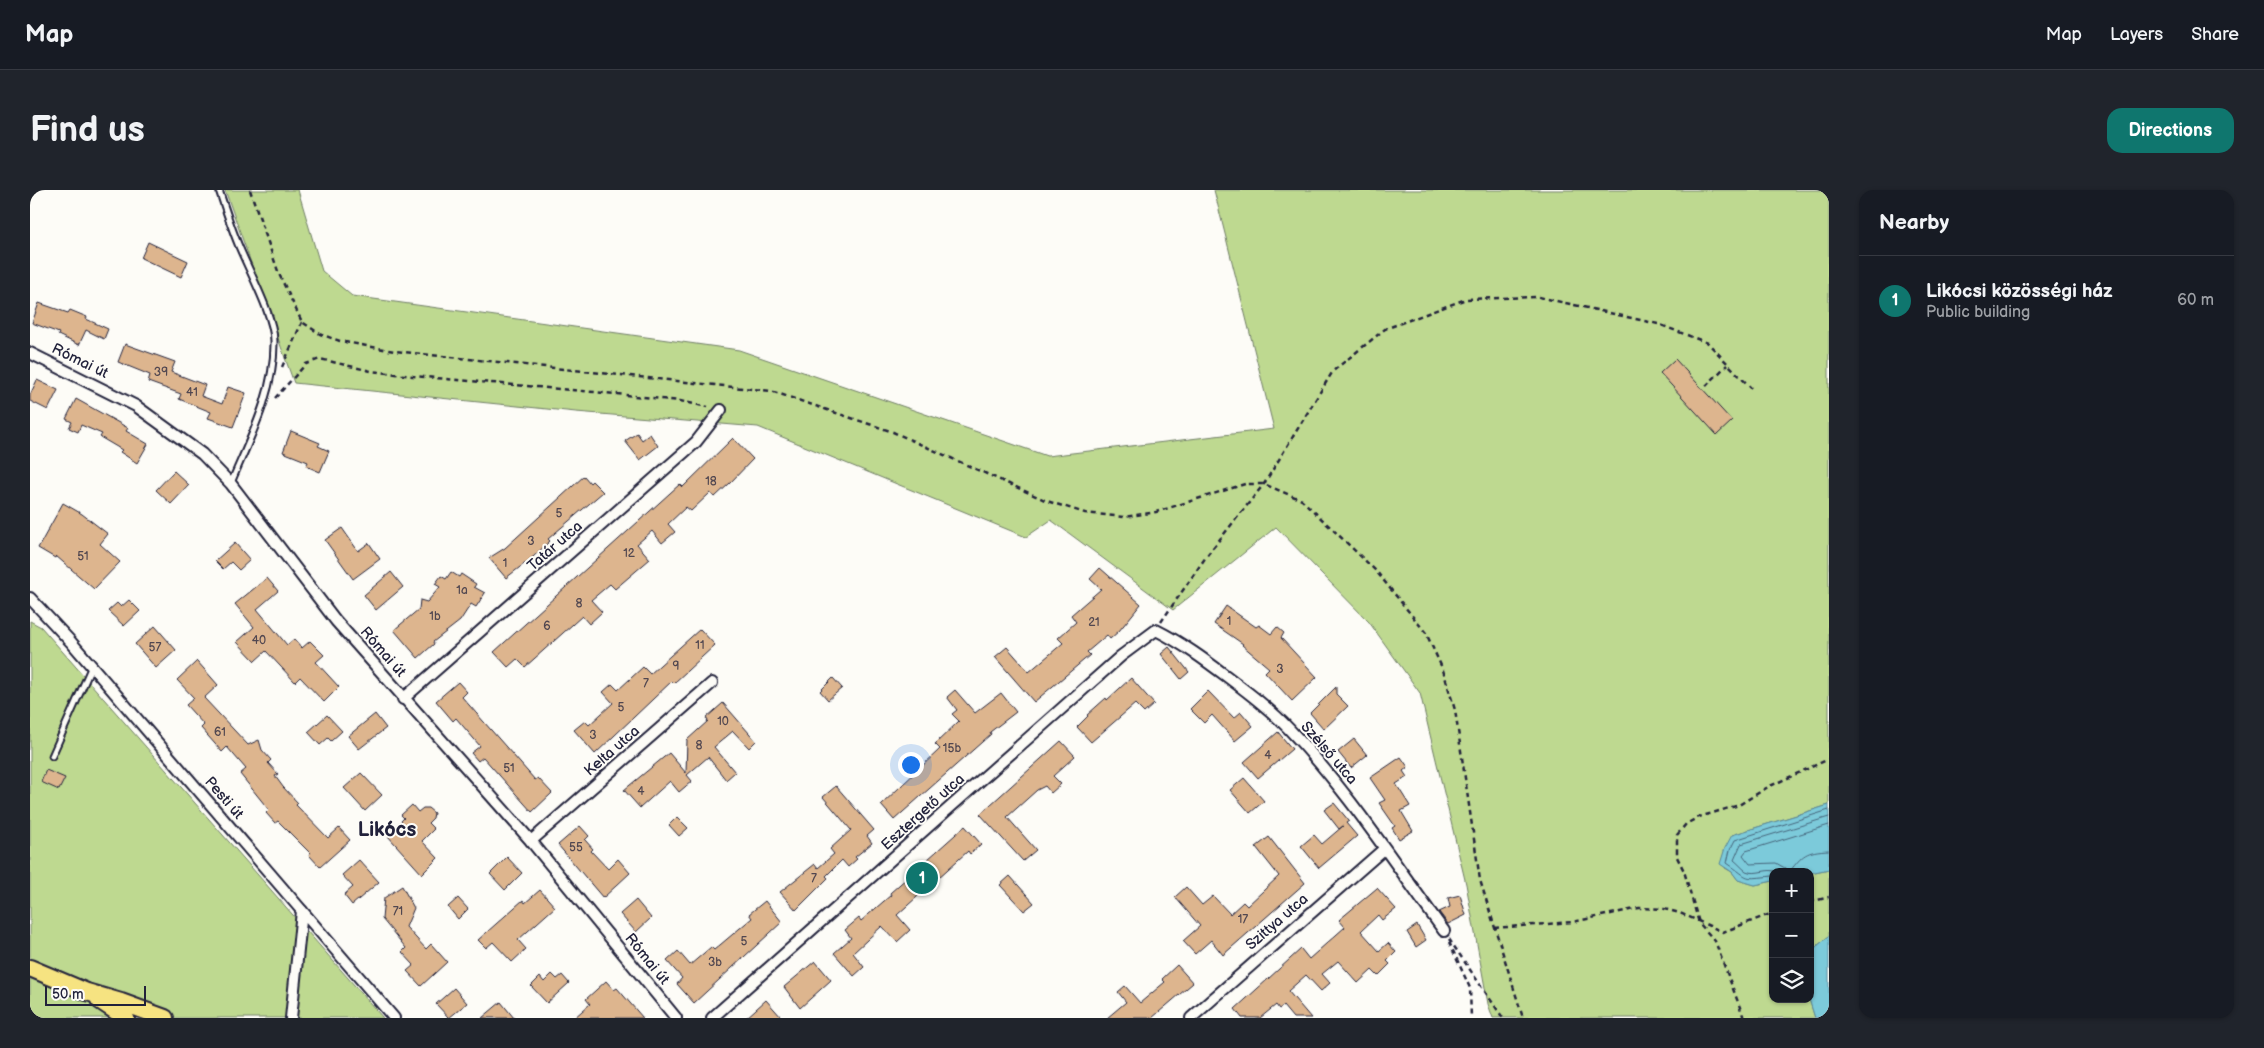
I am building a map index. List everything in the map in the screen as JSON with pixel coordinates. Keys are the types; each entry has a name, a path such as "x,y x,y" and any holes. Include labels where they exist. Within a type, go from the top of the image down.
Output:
{"main road":[{"path":"30,968 87,992 166,1018"},
{"path":"87,992 126,1018"}],"street":[{"name":"Római út","path":"30,353 136,406 202,454 231,484 336,621 531,842 676,1018"},
{"name":"Tatár utca","path":"404,699 696,442 722,410"},
{"name":"Pesti út","path":"30,598 71,642 91,668 394,1018"},
{"name":"Szélső utca","path":"1156,630 1178,640 1213,665 1289,728 1355,806 1444,931"},
{"name":"Esztergető utca","path":"712,1018 1121,656 1156,630"},
{"name":"Kelta utca","path":"531,842 712,684"},
{"name":"Szittya utca","path":"1191,1018 1384,849"},
{"path":"289,1018 293,1001 302,911"},
{"path":"293,1001 295,1018"}],"lane":[{"path":"219,190 237,243 268,318 274,340 268,387 261,414 231,484"},
{"path":"52,756 91,668"}],"path":[{"path":"250,190 279,274 302,322 320,334 340,341 394,351 771,391 893,432 1047,501 1085,514 1124,517 1156,512 1245,484 1264,484 1302,500 1376,571 1426,633 1443,670 1455,710 1480,880 1523,1018"},
{"path":"1156,630 1208,554 1264,484 1333,371 1385,329 1466,299 1540,296 1658,324 1708,343 1751,388"},
{"path":"261,414 306,364 320,360 413,376 680,401 722,410"},
{"path":"1706,386 1727,365"},
{"path":"1744,1018 1715,941 1699,923 1684,871 1677,857 1677,835 1686,824 1699,817 1739,805 1768,787 1829,760"},
{"path":"1814,901 1829,897"},
{"path":"1494,928 1573,922 1639,908 1664,909 1680,913 1723,932 1769,915"},
{"path":"1444,931 1470,988 1471,1018"},
{"path":"1444,931 1503,1018"}],"green space":[{"path":"225,190 298,190 322,271 352,296 739,350 1047,456 1274,429 1214,190 1829,190 1829,805 1732,835 1725,868 1732,872 1738,880 1755,885 1769,882 1769,1003 1810,1003 1815,1018 1493,1018 1488,1004 1466,884 1420,693 1369,622 1276,527 1173,610 1051,520 1026,537 758,427 576,412 294,383"},
{"path":"30,621 41,627 383,1018 30,1018"},
{"path":"1829,869 1829,936 1814,949 1814,913 1814,872"}],"water":[{"path":"1829,805 1829,869 1814,872 1814,868 1769,868 1769,882 1755,885 1738,880 1732,872 1720,864 1732,835"},
{"path":"1829,936 1829,1018 1815,1018 1810,1003 1814,1003 1814,949"}],"building":[{"path":"148,242 188,261 181,277 141,258"},
{"path":"39,303 68,313 70,310 87,317 86,319 108,329 104,339 86,330 79,345 58,335 59,333 32,323"},
{"path":"125,344 175,362 171,372 205,385 201,396 222,404 228,387 246,393 233,427 208,418 211,412 179,399 181,394 148,382 150,375 118,362"},
{"path":"1675,359 1732,421 1717,435 1660,373"},
{"path":"37,380 58,390 48,410 30,401 30,395"},
{"path":"76,399 128,428 126,431 148,444 137,463 120,452 122,450 100,437 102,434 81,425 78,432 69,428 72,422 66,419"},
{"path":"291,431 320,443 318,446 329,451 320,472 306,466 308,462 283,452"},
{"path":"637,433 642,440 650,434 658,446 640,460 625,441"},
{"path":"733,438 753,459 730,483 715,497 710,493 691,511 686,507 668,524 675,532 662,543 652,531 637,544 650,559 615,589 610,584 591,600 602,612 589,624 582,616 525,667 517,659 508,667 494,652 680,484 683,487"},
{"path":"174,471 189,485 171,504 156,490"},
{"path":"584,476 603,492 548,539 550,541 533,557 506,578 489,558 505,548"},
{"path":"63,503 82,514 108,534 100,544 120,562 94,589 56,556 55,558 38,548"},
{"path":"342,528 358,551 369,543 380,559 353,579 325,540"},
{"path":"235,543 250,560 239,570 231,562 223,569 215,561"},
{"path":"1100,568 1141,604 1119,631 1110,639 1107,635 1087,652 1090,655 1034,702 995,657 1007,647 1029,672 1063,643 1058,638 1076,622 1071,615 1101,589 1090,579"},
{"path":"391,572 403,587 376,610 364,595"},
{"path":"451,572 459,577 461,574 476,584 474,587 485,593 476,607 471,604 460,621 433,642 434,644 418,658 394,630 419,609 420,600 427,602 440,587 435,584 441,576 446,579"},
{"path":"267,578 278,591 257,609 287,645 294,639 302,648 310,641 324,655 316,662 339,687 324,702 300,677 295,682 266,651 255,661 237,642 254,627 235,604"},
{"path":"129,600 140,611 124,626 108,611 117,603 121,607"},
{"path":"1226,606 1256,627 1259,625 1271,634 1277,627 1284,633 1281,638 1317,677 1292,701 1265,672 1269,668 1243,644 1214,624"},
{"path":"155,626 176,650 156,668 135,644"},
{"path":"700,629 715,645 674,683 672,681 595,754 574,730 585,721 589,725 613,703 603,692 612,684 618,690 643,667 650,674"},
{"path":"1169,647 1189,672 1181,679 1161,654"},
{"path":"197,661 218,685 204,698 248,745 259,740 262,750 271,760 268,763 278,774 275,776 298,803 296,805 328,838 339,828 350,840 320,867 309,855 310,853 278,821 275,823 266,813 269,810 240,774 246,769 227,747 222,752 201,728 204,725 186,705 194,698 177,680"},
{"path":"833,678 842,688 828,700 820,691"},
{"path":"1131,678 1154,704 1144,713 1135,704 1091,742 1077,727 1087,715"},
{"path":"458,682 467,692 462,697 535,780 538,778 552,793 532,812 483,757 478,761 471,753 480,746 456,718 453,721 436,701"},
{"path":"1336,687 1336,694 1348,706 1324,729 1310,713"},
{"path":"955,690 975,713 1001,693 1016,712 990,732 991,734 894,820 881,805 940,749 935,744 959,721 952,714 957,710 947,697"},
{"path":"1208,691 1234,718 1241,712 1253,726 1235,741 1212,715 1204,723 1190,709"},
{"path":"723,703 756,741 749,748 733,731 714,747 735,772 726,780 708,757 687,775 692,781 679,792 670,781 640,808 624,790 669,753 686,773 687,740 708,721 706,718"},
{"path":"375,714 386,728 359,749 348,736"},
{"path":"327,715 342,731 331,741 328,738 320,745 308,732"},
{"path":"1278,732 1292,749 1258,778 1244,762"},
{"path":"1354,739 1367,755 1351,768 1338,752"},
{"path":"1061,741 1075,756 1053,776 1061,784 1051,793 1045,786 1037,790 1007,817 1036,850 1023,861 980,814"},
{"path":"1401,757 1408,767 1403,771 1407,777 1396,784 1410,806 1401,811 1413,831 1399,839 1392,828 1395,826 1379,803 1385,800 1370,778"},
{"path":"46,770 65,778 59,790 41,782"},
{"path":"361,773 382,795 365,811 344,788"},
{"path":"1244,778 1264,801 1250,813 1230,790"},
{"path":"836,786 874,830 867,836 872,843 855,857 857,859 848,867 842,860 826,876 828,878 796,910 780,892 815,864 818,868 834,854 830,849 851,830 823,797"},
{"path":"1334,803 1349,821 1346,823 1357,836 1319,868 1301,846 1314,835 1322,844 1343,826 1339,829 1324,810"},
{"path":"412,805 418,812 423,808 428,808 434,813 433,818 428,823 434,829 422,841 438,858 422,874 387,835 404,818 401,815"},
{"path":"677,817 688,828 679,836 669,825"},
{"path":"580,826 589,836 585,840 593,849 591,851 608,869 618,859 630,873 603,898 558,845"},
{"path":"965,826 981,844 970,854 968,851 897,915 910,930 897,942 882,926 853,953 864,967 854,976 834,953 851,938 845,930 859,918 861,921 891,895 890,893"},
{"path":"1269,837 1305,883 1223,955 1211,940 1195,954 1183,941 1200,926 1175,897 1186,887 1202,905 1213,896 1230,914 1243,902 1247,906 1279,876 1256,847"},
{"path":"507,857 522,873 505,890 490,874"},
{"path":"359,860 379,882 352,905 344,895 353,887 342,875"},
{"path":"1010,876 1034,903 1024,911 1000,885"},
{"path":"402,886 414,908 406,927 426,949 431,944 447,962 421,986 407,971 414,965 402,952 406,948 382,919 384,898"},
{"path":"1377,888 1396,909 1382,920 1378,915 1361,931 1379,951 1388,943 1396,952 1387,961 1390,964 1378,976 1372,970 1358,983 1338,961 1322,974 1330,983 1321,991 1306,975 1288,991 1311,1018 1293,1018 1283,1006 1279,1009 1276,1005 1260,1018 1242,1018 1235,1009 1301,949 1309,959 1345,927 1339,920"},
{"path":"540,890 555,907 518,940 526,949 512,962 493,942 486,948 478,940 523,900 525,903"},
{"path":"1460,895 1466,915 1448,924 1439,912 1450,907 1448,898"},
{"path":"458,898 468,909 458,919 448,907"},
{"path":"636,900 651,918 636,932 620,914"},
{"path":"765,901 782,922 694,1003 677,984 682,978 667,961 678,951 690,965 711,947 714,950 752,918 749,914"},
{"path":"1417,925 1426,940 1416,947 1407,932"},
{"path":"815,961 831,980 800,1008 784,987"},
{"path":"1177,965 1193,983 1152,1018 1107,1018 1126,1002 1118,992 1125,986 1140,1003 1165,982 1162,979"},
{"path":"552,974 557,979 562,975 569,983 547,1003 531,986 540,977 544,982"},
{"path":"606,981 614,990 617,988 643,1018 574,1018 590,1004 586,999"},
{"path":"454,988 467,1003 449,1018 436,1004"},
{"path":"766,1000 782,1018 746,1018"},
{"path":"501,1002 514,1018 482,1018"}],"place":[{"name":"Likócsi közösségi ház","path":"922,878"}],"district":[{"name":"Likócs","path":"387,830"}]}
